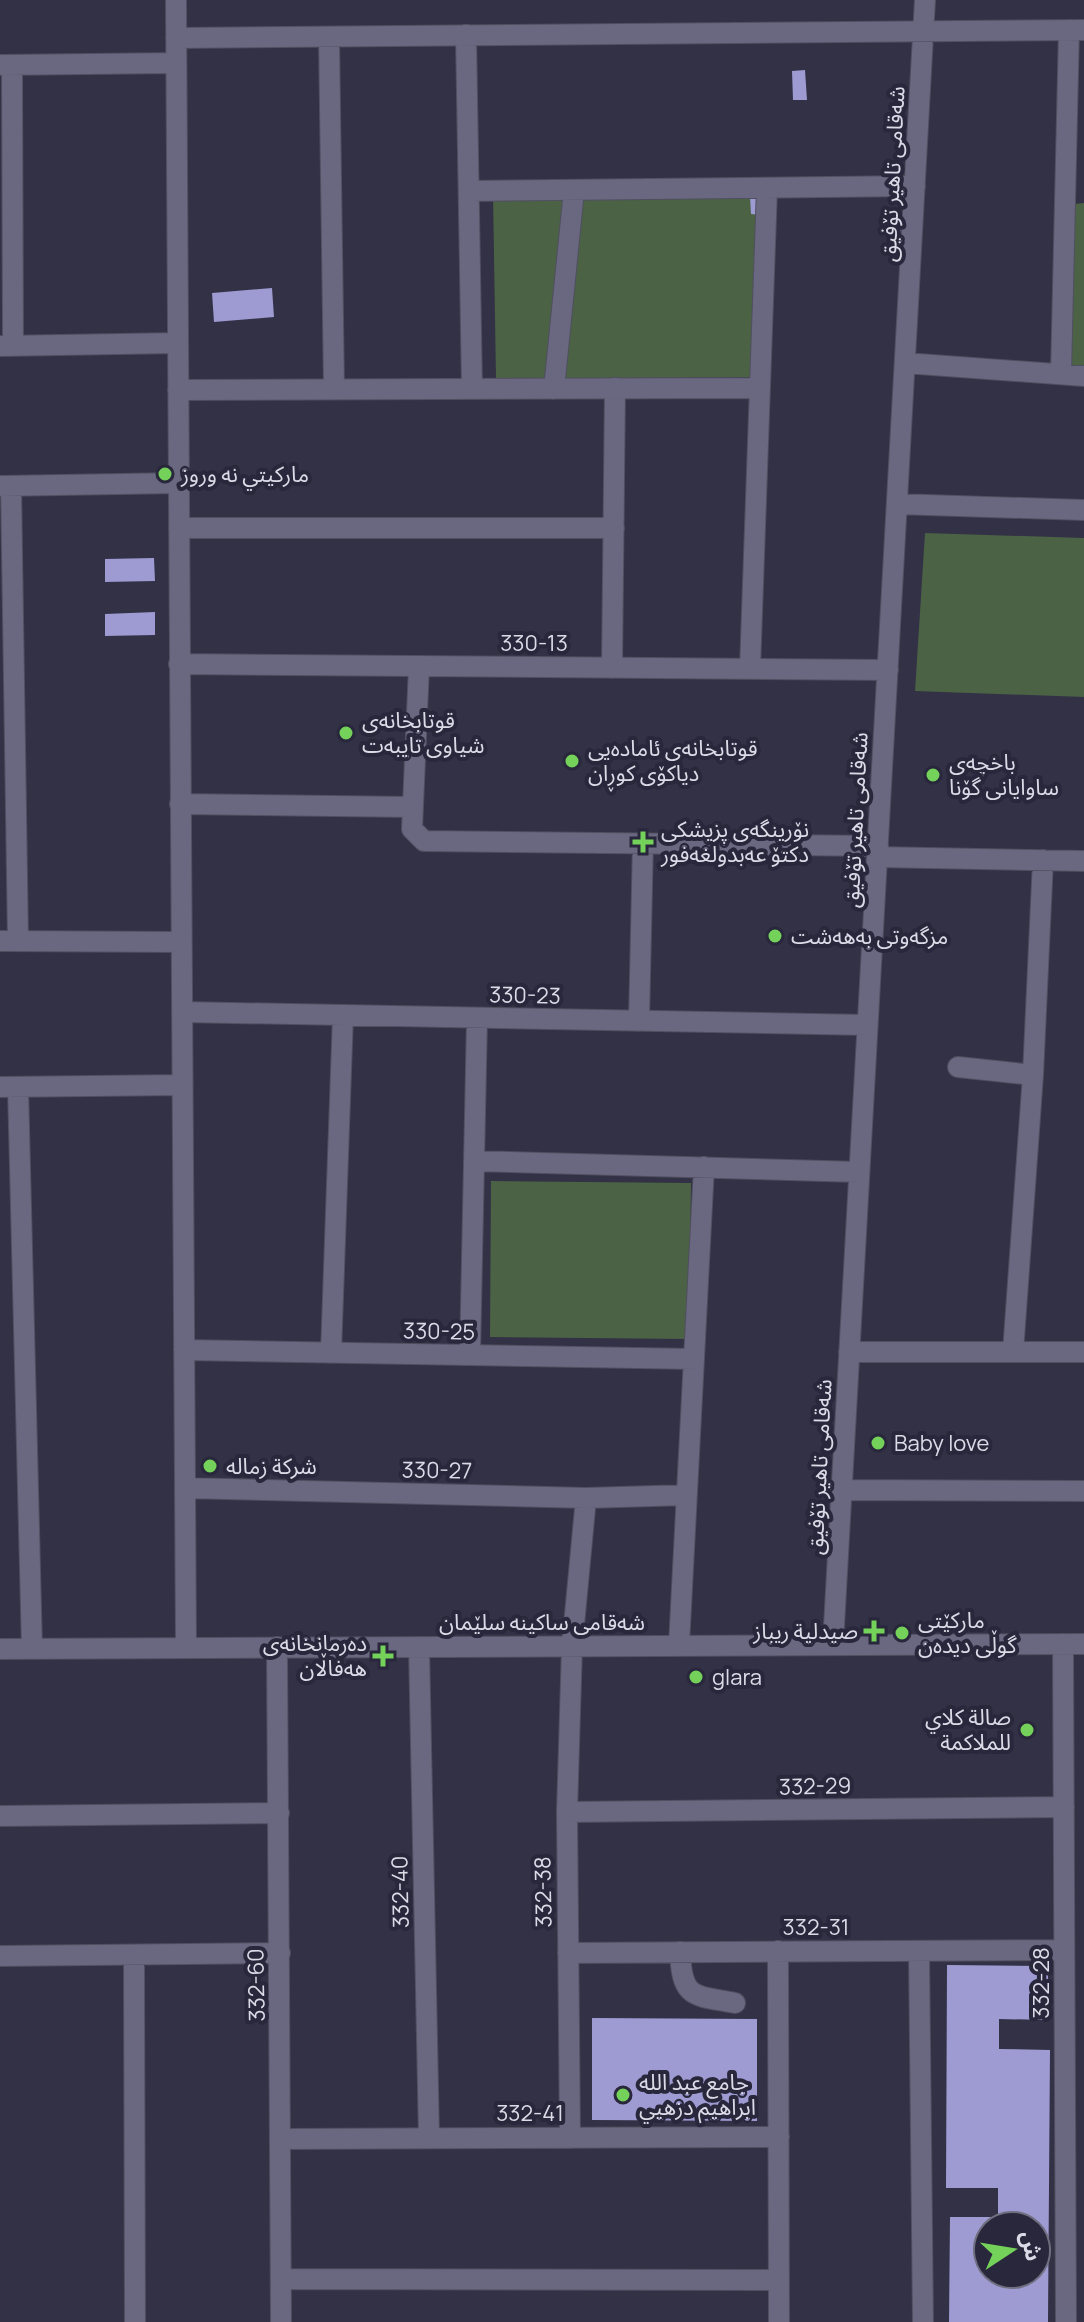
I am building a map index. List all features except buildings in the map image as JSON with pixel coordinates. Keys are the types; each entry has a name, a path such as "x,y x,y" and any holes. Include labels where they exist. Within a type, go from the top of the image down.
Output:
{"street":[{"path":"176,0 186,1648"},
{"name":"شەقامی تاهیر تۆفیق","path":"833,1644 925,0"},
{"path":"176,38 1077,30 1075,186 1061,374"},
{"path":"466,35 472,389"},
{"path":"329,37 334,389"},
{"path":"176,63 6,65 6,346 178,343"},
{"path":"469,191 915,186"},
{"path":"750,669 767,188"},
{"path":"554,389 574,190"},
{"path":"905,363 1084,376"},
{"path":"612,668 615,388"},
{"path":"178,390 760,388"},
{"path":"179,483 6,486 9,941 181,942"},
{"path":"897,504 1084,510"},
{"path":"179,528 614,528"},
{"name":"330-13","path":"179,664 888,670"},
{"path":"419,666 412,829 424,841 643,842 1084,861"},
{"path":"180,804 412,807"},
{"path":"639,1021 643,842"},
{"path":"1013,1352 1033,1075 1043,860"},
{"name":"330-23","path":"182,1012 867,1025"},
{"path":"331,1353 343,1015"},
{"path":"470,1355 477,1018"},
{"path":"958,1067 1033,1075"},
{"path":"32,1649 9,1087 182,1085"},
{"path":"474,1161 859,1172"},
{"path":"679,1645 704,1167"},
{"name":"330-25","path":"184,1350 694,1359"},
{"path":"849,1352 1084,1352"},
{"name":"330-27","path":"185,1488 586,1498 687,1495"},
{"path":"841,1490 1084,1491"},
{"name":"332-38","path":"570,2138 567,1812 572,1646 586,1498"},
{"name":"332-28","path":"1063,1644 1064,1950 1075,2123 1075,2258 1066,2322"},
{"name":"شەقامی ساکینە سلێمان","path":"0,1649 1084,1644"},
{"name":"332-60","path":"277,1647 281,2322"},
{"name":"332-40","path":"419,1647 429,2137"},
{"name":"332-29","path":"567,1812 1064,1807"},
{"path":"0,1816 279,1813"},
{"name":"332-31","path":"568,1953 1064,1950"},
{"path":"778,1951 779,2322"},
{"path":"919,1951 923,2322"},
{"path":"680,1952 683,1982 688,1990 694,1995 735,2003"},
{"path":"0,1956 280,1953"},
{"path":"134,1956 135,2322"},
{"name":"332-41","path":"281,2139 779,2137"},
{"path":"281,2279 779,2280"}],"green space":[{"path":"493,194 762,194 755,377 496,379"},
{"path":"1084,203 1084,367 1066,367 1074,204"},
{"path":"925,533 1084,538 1084,697 915,691"},
{"path":"491,1181 691,1183 689,1339 490,1337"}],"place":[{"name":"ماركيتي نه وروز","path":"165,474"},
{"name":"قوتابخانەی شیاوی تایبەت","path":"346,733"},
{"name":"قوتابخانەی ئامادەیی دیاکۆی کوڕان","path":"572,761"},
{"name":"باخچەی ساوایانی گۆنا","path":"933,775"},
{"name":"نۆرینگەی پزیشکی دکتۆ عەبدولغەفور","path":"643,842"},
{"name":"مزگەوتی بەهەشت","path":"775,936"},
{"name":"Baby love","path":"878,1443"},
{"name":"شركة زماله","path":"210,1466"},
{"name":"صيدلية ريباز","path":"874,1631"},
{"name":"مارکێتی گوڵی دیدەن","path":"902,1633"},
{"name":"دەرمانخانەی هەفاڵان","path":"383,1656"},
{"name":"glara","path":"696,1677"},
{"name":"صالة كلاي للملاكمة","path":"1027,1730"},
{"name":"جامع عبد الله ابراهيم دزهيي","path":"623,2095"}]}
